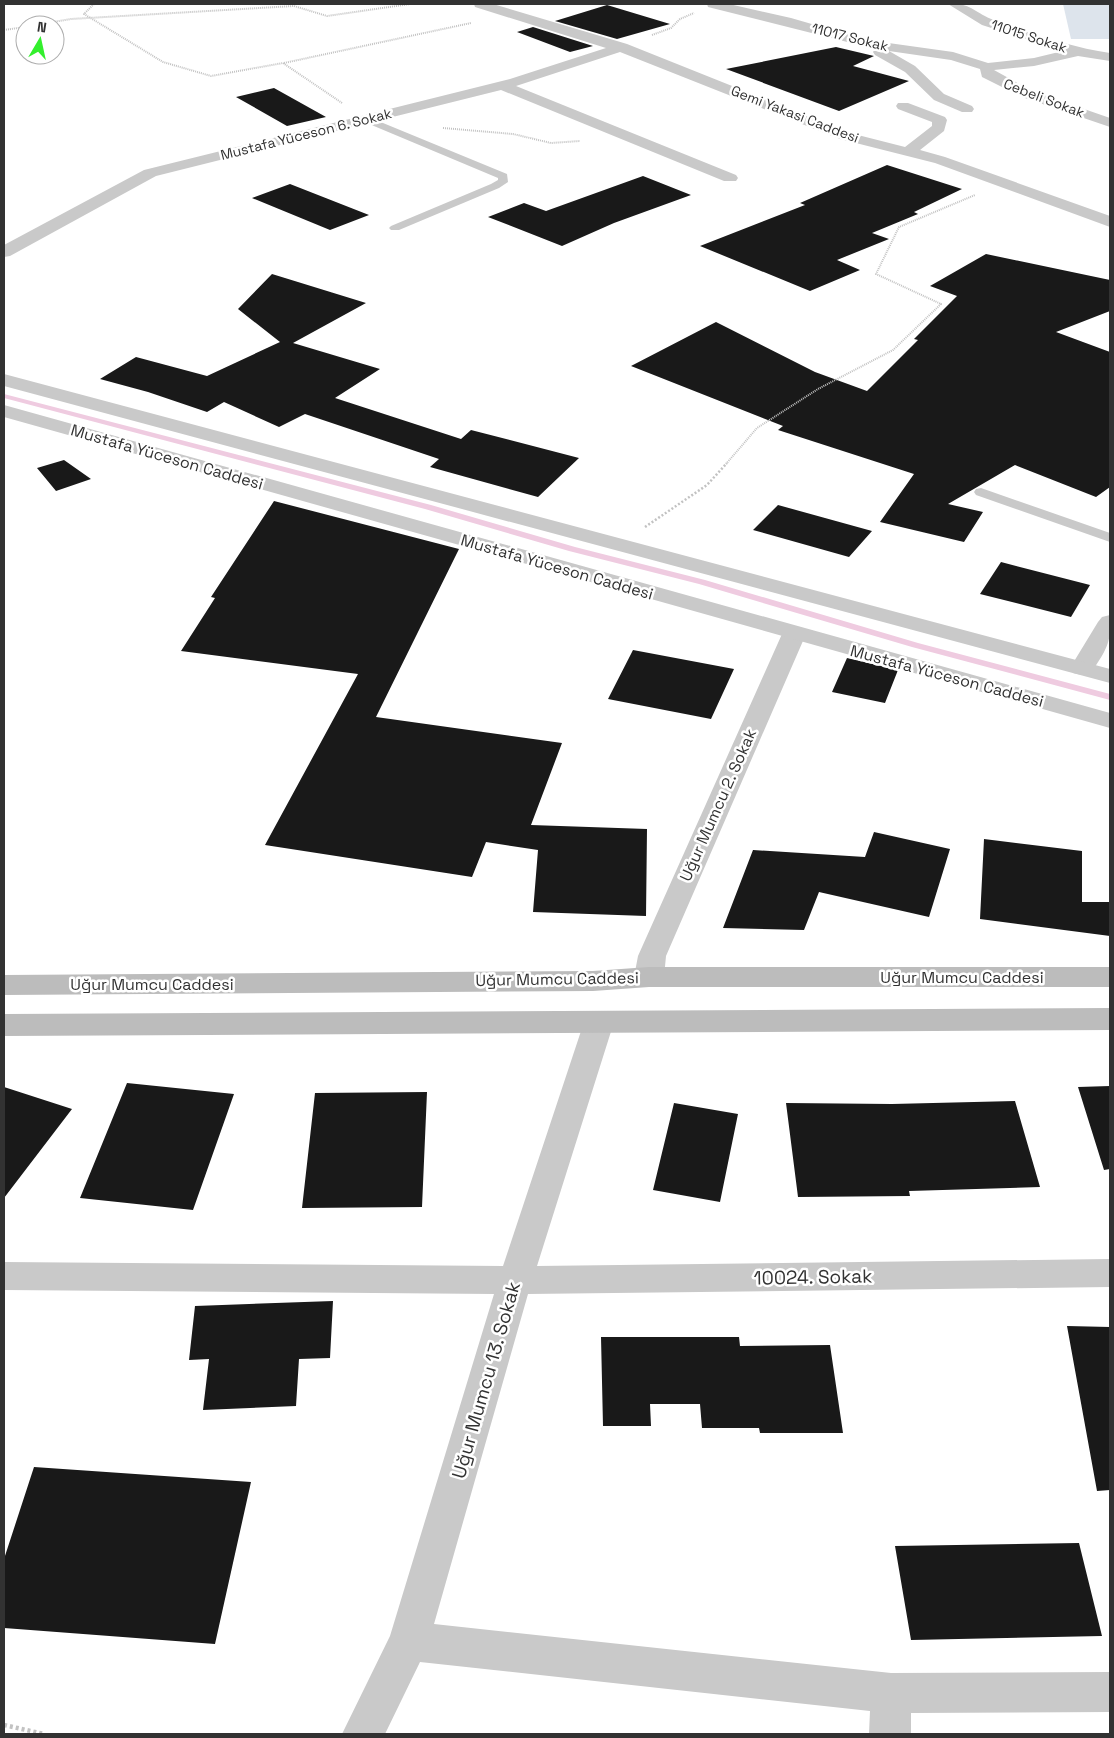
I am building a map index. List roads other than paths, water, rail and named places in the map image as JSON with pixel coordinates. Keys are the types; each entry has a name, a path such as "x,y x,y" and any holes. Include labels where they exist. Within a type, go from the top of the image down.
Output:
{"main road":[{"name":"Uğur Mumcu Caddesi","path":"4,985 584,981 649,978 1110,977"},
{"path":"4,1025 1110,1020"}],"street":[{"name":"Gemi Yakasi Caddesi","path":"480,4 625,45 845,136 940,160 1110,222"},
{"name":"11017 Sokak","path":"714,4 786,21 866,44 952,56 987,66"},
{"name":"11015 Sokak","path":"954,4 987,22 1078,52"},
{"path":"866,44 910,69 939,97 967,109"},
{"name":"Mustafa Yüceson 6. Sokak","path":"4,252 150,172 501,85 625,45"},
{"path":"1078,52 1110,57"},
{"name":"Cebeli Sokak","path":"1078,52 1034,62 987,66 987,74 1027,94 1110,123"},
{"path":"501,85 730,178"},
{"path":"904,106 940,120 939,128 908,152"},
{"name":"Mustafa Yüceson Caddesi","path":"4,380 1110,676"},
{"name":"Mustafa Yüceson Caddesi","path":"4,412 1110,721"},
{"path":"1082,668 1110,622"},
{"name":"Uğur Mumcu 2. Sokak","path":"649,978 652,956 794,634"},
{"name":"Uğur Mumcu 13. Sokak","path":"363,1734 409,1640 515,1280 599,1022"},
{"name":"10024. Sokak","path":"4,1276 515,1280 1110,1274"},
{"path":"409,1640 891,1694 1110,1692"},
{"path":"890,1734 891,1694"}],"lane":[{"path":"366,119 501,174 504,179 496,186 395,228"},
{"path":"981,492 1110,538"}],"waterway":[{"path":"4,396 428,507 572,549 702,582 915,645 1110,697"}]}
